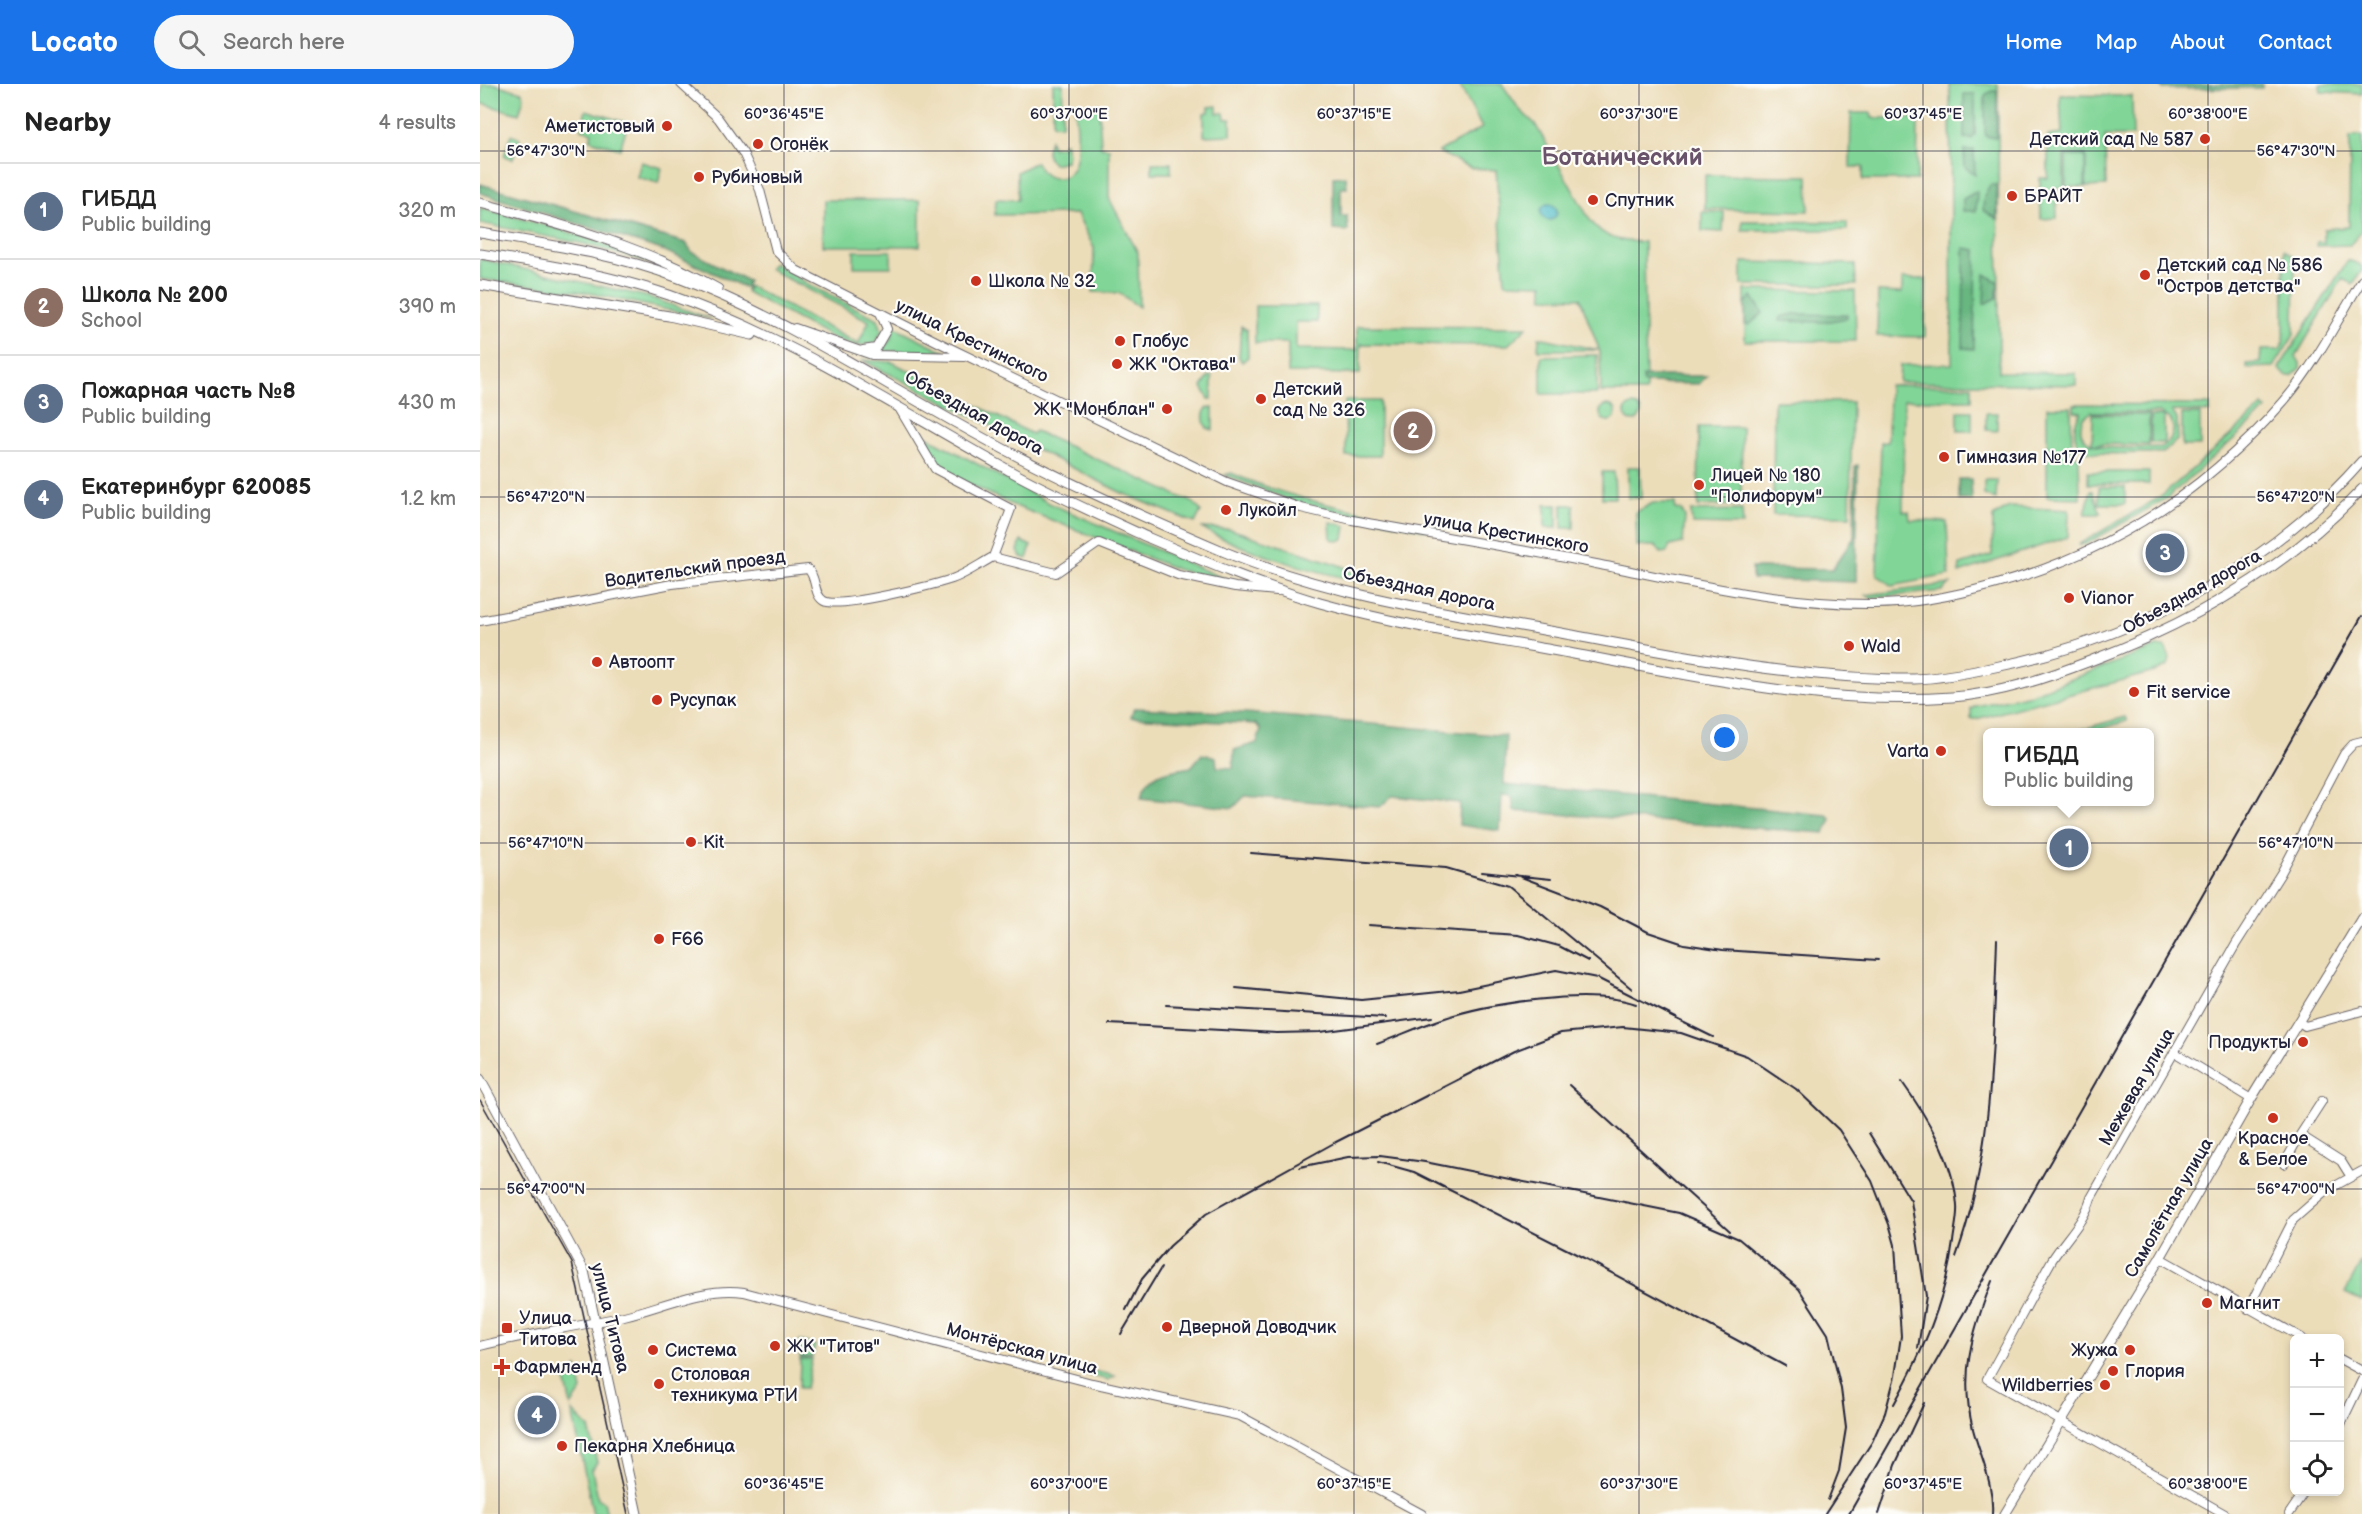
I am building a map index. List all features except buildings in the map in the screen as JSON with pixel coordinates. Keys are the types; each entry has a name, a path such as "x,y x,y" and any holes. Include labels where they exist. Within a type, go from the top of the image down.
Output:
{"main road":[{"path":"480,202 617,243 684,269 752,308"},
{"name":"Объездная дорога","path":"480,233 632,264 674,276 752,308 785,324 1016,456 1155,521 1264,568 1326,586 1445,612 1658,651 1804,674 1914,679 1954,676 2016,663 2104,637 2157,614 2256,557 2307,516 2362,461"},
{"name":"Объездная дорога","path":"480,254 569,270 669,295 779,342 1065,500 1177,550 1283,592 1376,617 1760,688 1910,698 1959,696 2049,676 2128,647 2169,628 2268,572 2362,489"},
{"path":"480,285 669,316 779,342"},
{"name":"Самолётная улица","path":"2005,1514 2160,1258 2251,1099 2362,918"},
{"name":"улица Титова","path":"480,1079 576,1255 587,1281 637,1514"}],"street":[{"name":"улица Крестинского","path":"681,84 718,118 743,153 760,190 776,251 796,270 968,357 1227,482 1301,508 1698,585 1830,603 1877,604 1955,596 2034,574 2087,553 2162,512 2234,452 2282,402 2316,356 2362,280"},
{"path":"856,350 876,348 884,339 887,329 878,312"},
{"path":"785,324 872,355 968,357"},
{"path":"899,408 934,469 1011,509 993,557 1056,573 1099,543 1178,575 1235,587 1283,592"},
{"name":"Водительский проезд","path":"480,621 672,584 808,569 812,572 818,596 825,602 839,603 915,589 954,578 993,557"},
{"name":"Межевая улица","path":"2060,1423 1987,1379 2053,1258 2073,1228 2087,1214 2091,1197 2281,873 2344,754 2354,743 2362,741"},
{"path":"2299,1022 2305,1026 2362,1011"},
{"path":"2174,1052 2251,1099"},
{"path":"2284,1164 2322,1101"},
{"path":"2300,1135 2341,1161 2351,1177"},
{"path":"2248,1309 2293,1220 2326,1191 2362,1171"},
{"path":"2160,1258 2295,1334"},
{"name":"Монтёрская улица","path":"480,1346 596,1320 627,1316 710,1293 732,1290 751,1293 1092,1383 1240,1416 1422,1514"},
{"path":"2344,1361 2362,1371"},
{"path":"2344,1418 2362,1380"},
{"path":"2060,1423 2225,1514"},
{"path":"2289,1514 2301,1496"}],"green space":[{"path":"482,84 495,84 522,92 524,97 519,114 480,103"},
{"path":"1053,84 1063,84 1062,125 1053,124"},
{"path":"1459,84 1502,84 1519,109 1535,124 1596,227 1614,238 1644,242 1646,392 1601,392 1600,352 1580,298 1543,297 1543,284 1505,283 1496,170 1471,168 1438,152 1482,128"},
{"path":"1950,84 1998,84 1999,372 2076,373 2076,385 1899,382 1900,365 1952,364"},
{"path":"2262,84 2262,88 2163,89 2161,85"},
{"path":"2320,84 2362,84 2362,94 2321,92"},
{"path":"1997,91 1996,138 1985,136 1985,95"},
{"path":"1964,94 1975,94 1975,134 1972,139 1964,138"},
{"path":"2060,95 2132,96 2133,136 2105,136 2106,186 2086,187 2086,155 2064,155 2064,187 2056,188 2057,218 2041,219 2040,178 2048,178 2048,136 2062,134"},
{"path":"1075,104 1099,105 1101,147 1109,148 1109,198 1138,253 1139,307 1119,293 1093,292 1094,248 1077,214 995,215 996,199 1018,200 1017,172 1036,162 1044,174 1053,178 1066,176 1072,170 1077,149"},
{"path":"1217,106 1217,113 1224,113 1225,119 1231,119 1231,135 1204,136 1204,113 1209,112 1209,107"},
{"path":"586,110 628,123 620,149 590,140 592,132 581,129"},
{"path":"1851,113 1871,113 1872,118 1912,118 1918,124 1917,180 1863,180 1863,167 1850,167"},
{"path":"511,135 520,138 513,159 504,156"},
{"path":"2362,136 2362,231 2350,245 2317,246 2317,242 2324,242 2324,229 2349,227 2350,137"},
{"path":"1050,140 1052,147 1062,146 1065,142 1068,154 1066,161 1053,164 1050,161 1047,152"},
{"path":"1964,150 1974,150 1975,175 1965,167"},
{"path":"2066,156 2085,156 2085,187 2066,187"},
{"path":"641,162 662,168 658,183 637,177"},
{"path":"1152,163 1171,163 1171,173 1152,173"},
{"path":"1705,175 1808,176 1808,211 1705,209"},
{"path":"1346,176 1347,188 1341,188 1341,216 1347,216 1348,231 1333,230 1333,177"},
{"path":"480,184 686,243 692,252 748,281 746,288 665,251 480,193"},
{"path":"1990,185 1997,185 1997,219 1983,210 1984,196"},
{"path":"1977,191 1976,211 1963,211 1963,199"},
{"path":"823,200 920,200 920,246 823,246"},
{"path":"480,208 578,235 674,269 584,244 480,223"},
{"path":"1702,212 1724,212 1723,232 1702,231"},
{"path":"1742,221 1847,222 1847,230 1742,230"},
{"path":"1964,248 1976,250 1974,349 1963,348"},
{"path":"2284,250 2295,258 2294,335 2274,367 2247,368 2247,364 2260,363 2261,350 2280,350 2284,341"},
{"path":"854,251 891,251 891,267 854,267"},
{"path":"480,259 649,297 711,319 589,293 480,279"},
{"path":"2348,260 2361,265 2362,270 2353,284 2342,279 2296,356 2300,369 2292,376 2286,376 2279,368"},
{"path":"1742,262 1855,264 1856,285 1742,285"},
{"path":"774,263 813,287 878,319 882,331 875,343 855,346 835,339 746,292 749,286 858,344 869,321 769,269"},
{"path":"1985,274 1998,282 1997,298 1984,304"},
{"path":"1902,279 1926,279 1925,337 1877,336 1878,292 1902,293"},
{"path":"1745,290 1855,291 1856,341 1745,341"},
{"path":"1752,296 1763,313 1749,325 1745,324 1745,303"},
{"path":"1255,306 1317,306 1317,322 1296,322 1296,349 1357,350 1357,326 1527,327 1508,345 1361,344 1360,374 1288,373 1288,343 1255,343"},
{"path":"1794,314 1847,315 1847,318 1824,322 1780,321 1780,317"},
{"path":"891,325 946,352 882,351 892,337"},
{"path":"1241,326 1247,330 1248,357 1242,362 1239,357"},
{"path":"1539,337 1598,350 1538,350"},
{"path":"1597,355 1597,394 1541,394 1541,356"},
{"path":"862,360 892,362 1032,434 1035,431 1194,503 1201,511 1195,523 1120,492"},
{"path":"1209,376 1212,376 1212,399 1209,399 1202,387"},
{"path":"1707,376 1699,384 1643,383 1643,377"},
{"path":"1889,385 1972,386 1972,400 1904,400 1903,511 1909,512 1910,520 1947,522 1949,575 1892,586 1877,575 1881,443 1888,442"},
{"path":"1345,401 1380,401 1380,456 1346,456"},
{"path":"1774,401 1852,402 1850,516 1773,515"},
{"path":"2074,404 2210,405 2210,412 2172,411 2177,419 2178,439 2163,453 2107,454 2084,450 2076,441 2075,435 2076,423 2081,412 2074,411","holes":["2092,412 2160,413 2171,420 2173,428 2170,439 2161,447 2107,448 2085,439 2081,431 2083,418"]},
{"path":"1608,405 1616,413 1608,421 1600,413"},
{"path":"1633,405 1641,413 1633,421 1625,413"},
{"path":"2263,406 2266,409 2253,422 2167,498 2086,544 2078,545 2162,496"},
{"path":"2047,407 2071,407 2072,455 2079,456 2080,498 2047,497"},
{"path":"1207,408 1213,408 1213,430 1207,428 1205,423 1204,415"},
{"path":"1958,411 1972,411 1972,431 1958,431"},
{"path":"1986,413 1997,413 1997,431 1986,430"},
{"path":"2093,414 2149,415 2149,445 2092,444"},
{"path":"2182,414 2200,414 2200,446 2182,446"},
{"path":"2151,416 2164,416 2164,443 2151,443"},
{"path":"1699,427 1742,427 1741,505 1698,506"},
{"path":"926,436 1051,504 1234,583 1179,570 1013,505 954,477 936,462"},
{"path":"1858,465 1856,582 1752,579 1752,568 1832,569 1854,538 1855,466"},
{"path":"1628,467 1640,467 1641,498 1628,498"},
{"path":"1602,472 1614,472 1615,498 1602,498"},
{"path":"2088,472 2149,472 2149,484 2088,484"},
{"path":"1231,473 1307,499 1438,527 1437,530 1426,530 1295,502 1225,475"},
{"path":"1959,479 1971,479 1972,500 1959,500"},
{"path":"1984,480 1997,480 1996,499 1984,495"},
{"path":"2099,487 2125,487 2125,504 2099,504"},
{"path":"2091,491 2093,491 2101,514 2085,514"},
{"path":"1653,503 1675,503 1675,509 1681,510 1685,517 1683,543 1670,546 1667,552 1661,553 1656,546 1637,546 1636,512"},
{"path":"1545,505 1557,505 1557,528 1545,528"},
{"path":"1562,505 1574,505 1574,528 1562,528"},
{"path":"2009,507 2069,510 2068,537 1959,573 1960,565 1992,555 1993,517"},
{"path":"1742,510 1743,525 1692,524 1691,511"},
{"path":"1330,522 1346,526 1344,539 1338,541 1331,539"},
{"path":"1201,528 1230,529 1345,567 1371,584 1284,562 1242,547"},
{"path":"1021,541 1031,546 1027,559 1021,557 1018,551"},
{"path":"1950,584 1942,591 1871,598 1866,595"},
{"path":"2157,647 2165,647 2170,658 2168,666 2158,671 1971,719 1971,709 1976,706 2031,694"},
{"path":"1134,708 1246,713 1506,736 1504,784 1827,815 1831,819 1825,833 1514,811 1512,796 1502,795 1500,831 1459,825 1460,803 1392,796 1380,807 1245,796 1233,808 1141,798 1144,789 1153,778 1159,774 1191,767 1202,754 1216,757 1217,767 1233,768 1234,750 1257,743 1261,730 1256,724 1131,717"},
{"path":"2125,717 2127,721 2104,728 2087,728"},
{"path":"2362,1261 2362,1301 2345,1293"},
{"path":"799,1341 815,1345 812,1357 800,1357"},
{"path":"800,1359 812,1359 806,1388 799,1388"},
{"path":"1073,1366 1115,1376 1108,1380 1071,1370"},
{"path":"577,1367 582,1390 571,1406 565,1379"},
{"path":"572,1411 589,1428 597,1462 592,1470 598,1498 604,1502 607,1514 593,1514"}],"water":[{"path":"1546,204 1552,204 1557,212 1555,218 1546,220 1541,215 1541,209"}],"tram line":[{"path":"480,1100 572,1263 628,1514"}],"railway":[{"path":"1849,1514 2362,616"},
{"path":"1251,853 1446,868 1508,886 1632,989"},
{"path":"1482,872 1551,879"},
{"path":"1516,875 1600,907 1648,932 1684,944 1723,950 1878,960"},
{"path":"1368,925 1518,935 1559,946 1588,961"},
{"path":"1956,1257 1968,1218 1984,1140 1992,1060 1997,940"},
{"path":"1236,988 1361,1000 1459,990 1556,970 1597,978 1676,1018"},
{"path":"1377,1044 1461,1013 1511,1003 1567,997 1593,997 1617,999 1636,1004"},
{"path":"1166,1005 1385,1018"},
{"path":"1670,1016 1713,1037"},
{"path":"1109,1024 1277,1033 1320,1032 1432,1017"},
{"path":"1126,1310 1142,1279 1170,1246 1206,1214 1334,1143 1514,1051 1561,1033 1623,1027 1681,1033 1747,1056 1796,1089 1839,1130 1872,1181 1890,1227 1895,1245 1901,1336 1895,1376 1885,1413 1872,1442 1825,1514"},
{"path":"1894,1404 1923,1345 1938,1306 1949,1264 1957,1210 1955,1189 1945,1156 1930,1125 1902,1082"},
{"path":"1569,1085 1730,1231"},
{"path":"1869,1133 1911,1201 1926,1296 1918,1348"},
{"path":"1300,1167 1348,1157 1380,1156 1425,1162 1679,1213 1739,1239 1799,1289 1828,1334 1841,1389 1846,1428 1839,1471 1828,1500"},
{"path":"1378,1162 1414,1172 1582,1257 1785,1366"},
{"path":"1121,1334 1161,1268"},
{"path":"1992,1281 1974,1336 1967,1390 1973,1429 1989,1481 1992,1514"},
{"path":"1879,1514 1895,1465 1924,1403"}],"place":[{"name":"Аметистовый","path":"667,126"},
{"name":"Детский сад № 587","path":"2205,139"},
{"name":"Огонёк","path":"758,144"},
{"name":"Рубиновый","path":"699,177"},
{"name":"БРАЙТ","path":"2012,196"},
{"name":"Спутник","path":"1593,200"},
{"name":"Детский сад № 586 \"Остров детства\"","path":"2145,275"},
{"name":"Школа № 32","path":"976,281"},
{"name":"Глобус","path":"1120,341"},
{"name":"ЖК \"Октава\"","path":"1117,364"},
{"name":"Детский сад № 326","path":"1261,399"},
{"name":"ЖК \"Монблан\"","path":"1167,409"},
{"name":"Школа № 200","path":"1413,431"},
{"name":"Гимназия №177","path":"1944,457"},
{"name":"Лицей № 180 \"Полифорум\"","path":"1699,485"},
{"name":"Лукойл","path":"1226,510"},
{"name":"Пожарная часть №8","path":"2165,553"},
{"name":"Vianor","path":"2069,598"},
{"name":"Wald","path":"1849,646"},
{"name":"Автоопт","path":"597,662"},
{"name":"Fit service","path":"2134,692"},
{"name":"Русупак","path":"657,700"},
{"name":"Varta","path":"1941,751"},
{"name":"Kit","path":"691,842"},
{"name":"ГИБДД","path":"2069,848"},
{"name":"F66","path":"659,939"},
{"name":"Продукты","path":"2303,1042"},
{"name":"Красное & Белое","path":"2273,1118"},
{"name":"Магнит","path":"2207,1303"},
{"name":"Дверной Доводчик","path":"1167,1327"},
{"name":"Улица Титова","path":"507,1328"},
{"name":"ЖК \"Титов\"","path":"775,1346"},
{"name":"Система","path":"653,1350"},
{"name":"Жужа","path":"2130,1350"},
{"name":"Фармленд","path":"502,1367"},
{"name":"Глория","path":"2113,1371"},
{"name":"Столовая техникума РТИ","path":"659,1384"},
{"name":"Wildberries","path":"2105,1385"},
{"name":"Екатеринбург 620085","path":"537,1415"},
{"name":"Пекарня Хлебница","path":"562,1446"}],"district":[{"name":"Ботанический","path":"1622,157"}]}
